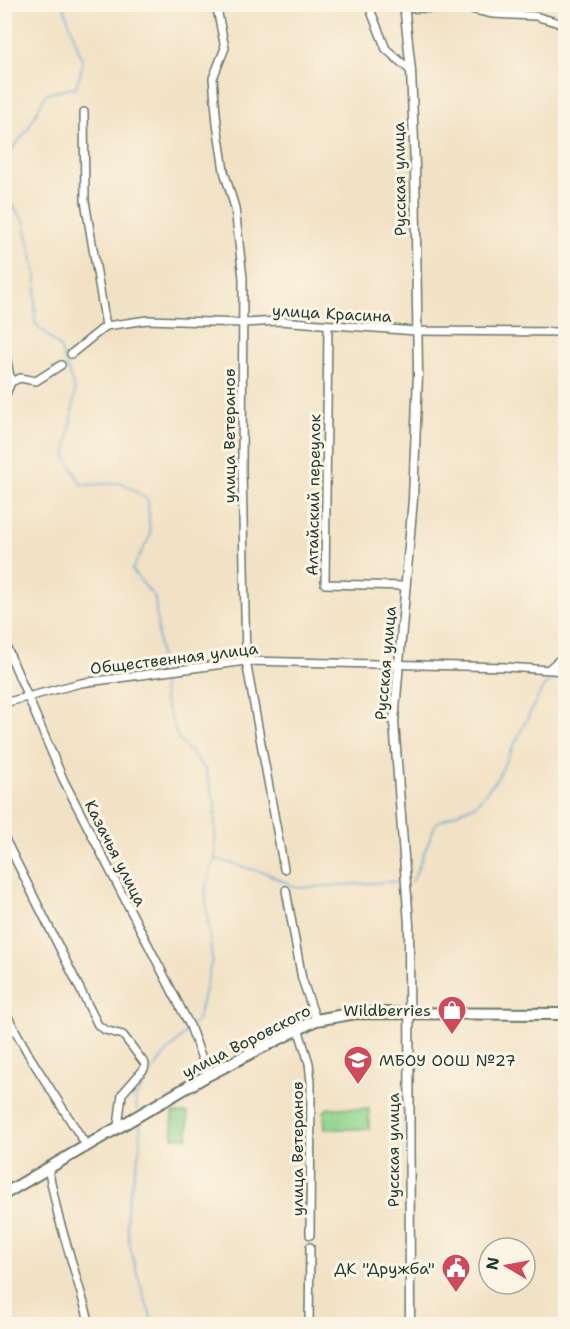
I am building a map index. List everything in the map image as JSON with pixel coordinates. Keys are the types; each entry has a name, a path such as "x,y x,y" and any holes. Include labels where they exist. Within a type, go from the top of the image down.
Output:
{"main road":[{"name":"улица Воровского","path":"5,1192 208,1075 316,1020 356,1013 566,1014"}],"street":[{"name":"улица Ветеранов","path":"216,4 225,48 213,78 224,171 238,226 243,324 242,470 246,661 284,869"},
{"path":"368,4 386,49 411,71"},
{"path":"404,6 471,9 494,14 535,16 566,26"},
{"name":"Русская улица","path":"404,6 411,71 418,374 413,488 394,722 407,881 410,1324"},
{"path":"71,354 106,326 85,201 84,112"},
{"name":"улица Красина","path":"106,326 147,320 243,324 279,321 416,331 566,332"},
{"name":"Алтайский переулок","path":"328,326 325,584 406,586"},
{"path":"4,345 11,382 4,399"},
{"path":"11,382 20,378 36,381 61,365"},
{"name":"Казачья улица","path":"4,641 63,779 190,1026 208,1075"},
{"path":"550,668 566,654"},
{"name":"Общественная улица","path":"4,703 81,683 246,661 550,668 566,671"},
{"path":"4,837 98,1024 105,1030 123,1035 145,1064 144,1069 122,1094 118,1126"},
{"path":"286,890 303,979 316,1020"},
{"path":"4,1010 30,1057 86,1145"},
{"name":"улица Ветеранов","path":"298,1028 309,1064 311,1082 310,1235"},
{"path":"48,1168 58,1215 90,1324"},
{"path":"309,1324 310,1247"}],"green space":[{"path":"328,1108 369,1109 369,1129 325,1129 324,1112"},
{"path":"172,1113 188,1113 188,1137 173,1138"}],"waterway":[{"path":"4,160 28,129 46,94 76,87 83,63 63,4"},
{"path":"4,193 24,221 36,273 35,323 60,348 75,391 66,457 82,485 123,483 148,500 150,536 132,570 155,598 161,670"},
{"path":"410,881 413,881 436,823 476,804 497,779 543,687 562,673"},
{"path":"162,675 164,700 179,740 205,769 215,803 215,859 205,889 212,960 198,1019 192,1025"},
{"path":"215,859 266,873 298,888 402,881"},
{"path":"137,1110 135,1098 161,1059 189,1029"},
{"path":"139,1120 140,1144 127,1216 136,1271 153,1324"}],"place":[{"name":"Wildberries","path":"452,1036"},
{"name":"МБОУ ООШ №27","path":"358,1086"},
{"name":"ДК \"Дружба\"","path":"456,1294"}]}
